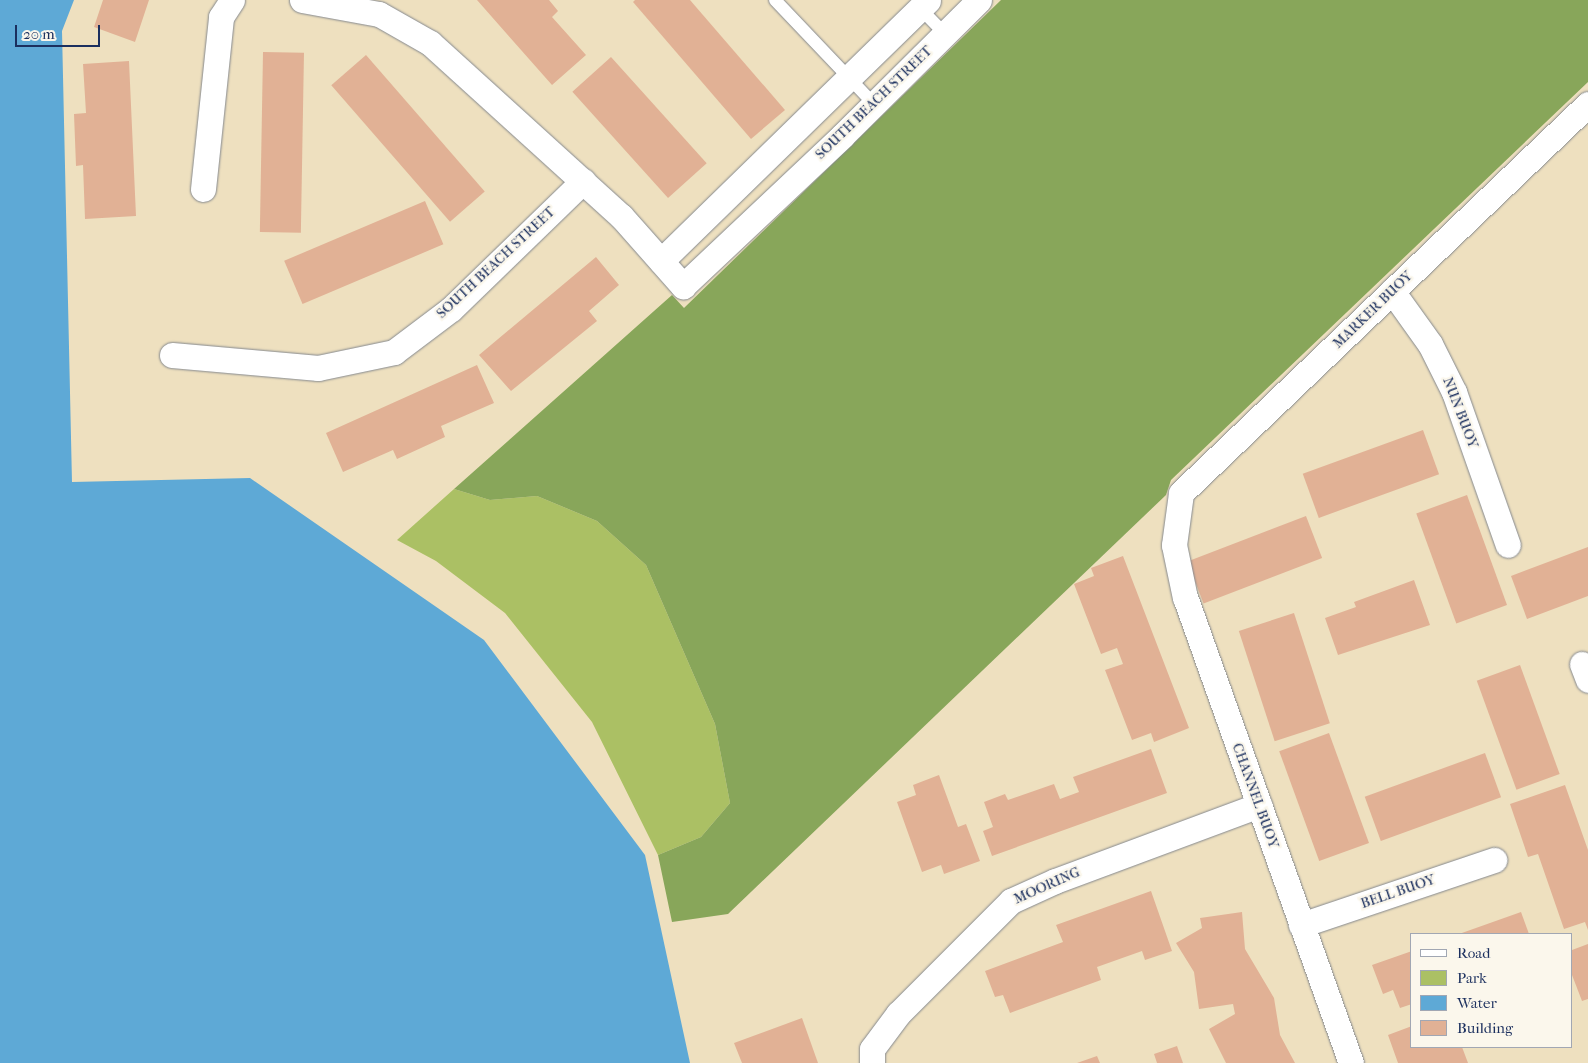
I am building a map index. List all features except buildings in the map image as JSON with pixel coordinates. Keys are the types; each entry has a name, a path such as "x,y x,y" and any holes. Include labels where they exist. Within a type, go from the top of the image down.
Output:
{"street":[{"path":"203,190 220,16 232,0"},
{"name":"SOUTH BEACH STREET","path":"302,0 368,6 430,43 583,181 683,286 874,104 979,0"},
{"path":"661,261 849,79 920,3"},
{"name":"MARKER BUOY","path":"1177,525 1181,493 1588,104"},
{"name":"SOUTH BEACH STREET","path":"172,355 318,368 394,352 451,309 583,181"},
{"name":"NUN BUOY","path":"1392,292 1430,344 1454,392 1508,545"},
{"name":"CHANNEL BUOY","path":"1177,525 1174,545 1185,598 1351,1063"},
{"name":"MOORING","path":"872,1063 872,1049 898,1014 1011,901 1055,881 1258,805"},
{"name":"BELL BUOY","path":"1301,925 1494,860"}],"lane":[{"path":"775,0 874,104"},
{"path":"920,3 945,34"}],"green space":[{"path":"1001,0 1588,0 1588,82 1171,480 1166,495 728,914 672,922 658,855 701,837 730,803 715,724 646,565 597,521 537,496 490,500 454,489 672,295 684,308"},
{"path":"454,489 490,500 537,496 597,521 646,565 715,724 730,803 701,837 658,855 592,722 505,613 436,561 397,540"}],"water":[{"path":"0,0 74,0 62,31 72,482 250,478 484,640 645,855 690,1063 0,1063"}]}
